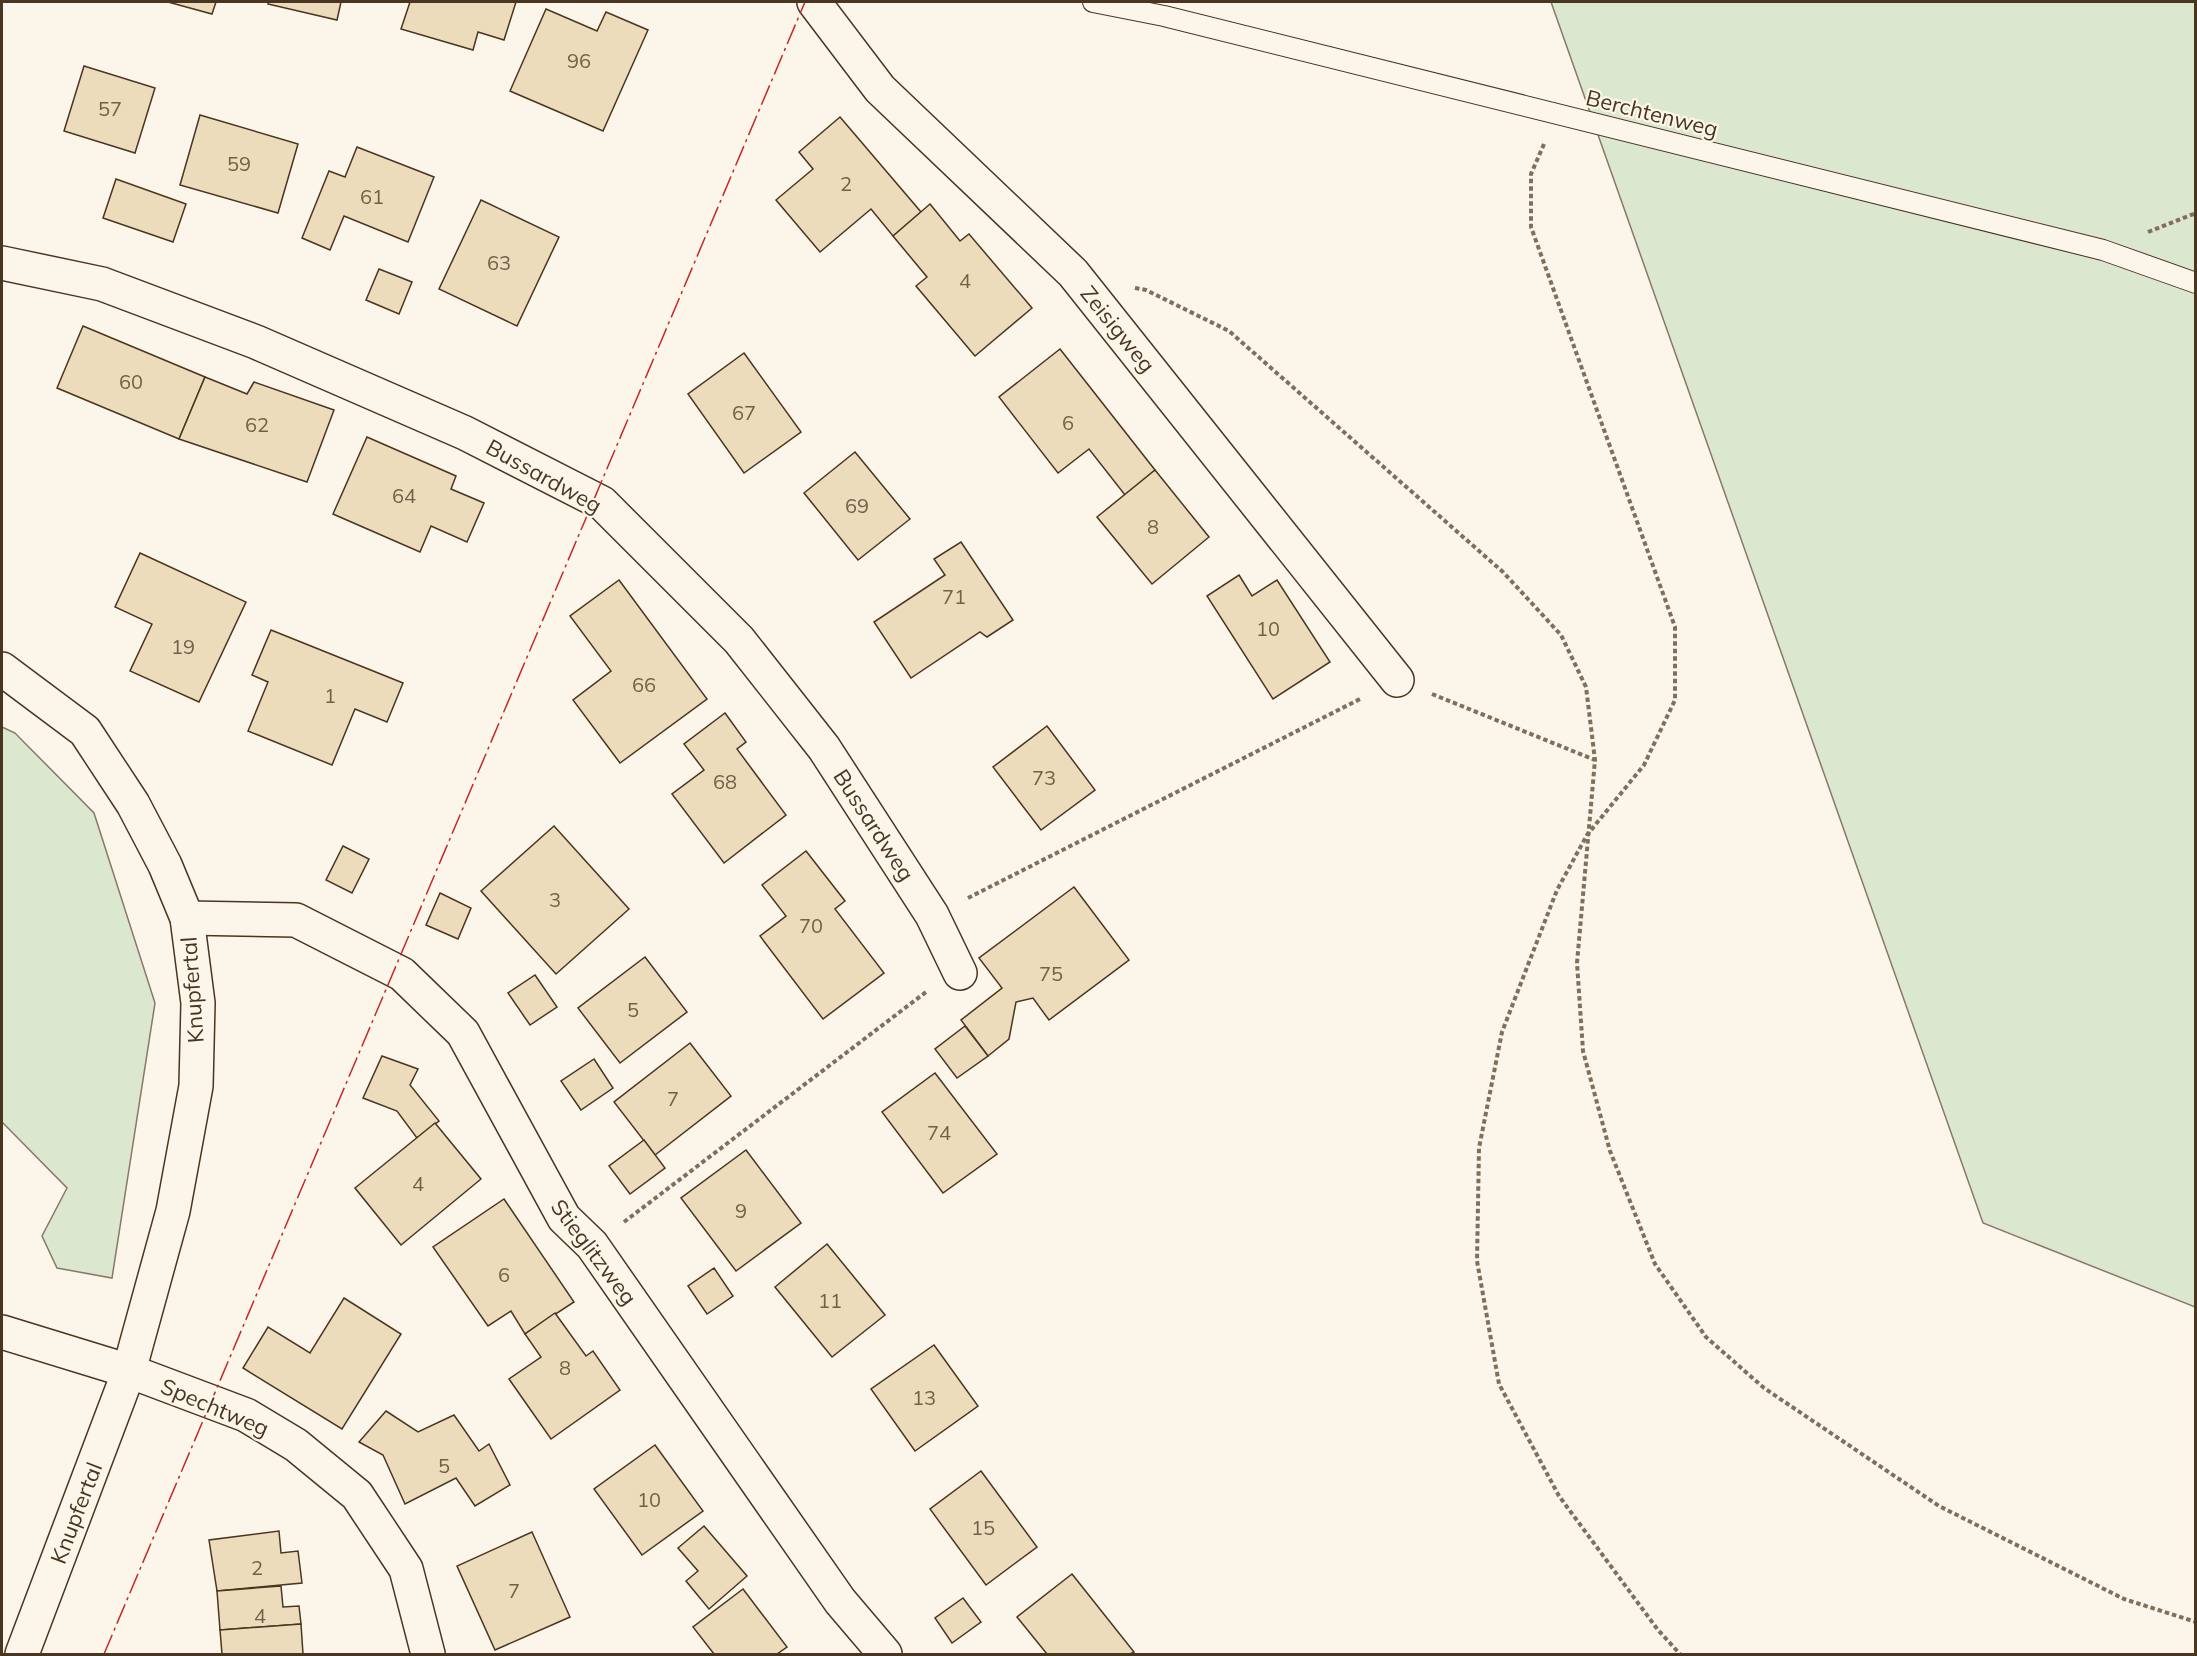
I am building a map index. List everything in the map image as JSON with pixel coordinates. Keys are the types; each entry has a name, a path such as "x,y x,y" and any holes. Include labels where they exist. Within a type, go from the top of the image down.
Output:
{"street":[{"name":"Zeisigweg","path":"814,2 880,89 1073,273 1397,680"},
{"name":"Bussardweg","path":"2,263 102,284 256,342 465,433 602,503 739,640 824,747 932,915 960,973"},
{"name":"Knupfertal","path":"2,669 85,731 133,804 165,865 187,918 198,1003 196,1086 174,1211 129,1371 22,1654"},
{"name":"Stieglitzweg","path":"187,918 296,920 402,974 463,1033 564,1218 592,1245 840,1602 885,1654"},
{"path":"2,1332 129,1371"},
{"name":"Spechtweg","path":"129,1371 246,1415 296,1445 357,1495 406,1569 428,1654"},
{"path":"2,1653 8,1654"}],"lane":[{"name":"Berchtenweg","path":"1093,2 1164,16 2103,250 2196,283"}],"path":[{"path":"1557,114 1532,174 1532,227 1675,627 1675,700 1644,765 1587,835 1557,890 1502,1032 1479,1148 1477,1261 1499,1384 1559,1496 1658,1630 1680,1654"},
{"path":"1073,273 1146,290 1229,331 1503,572 1561,635 1586,687 1595,760 1577,963 1583,1050 1610,1151 1655,1264 1706,1337 1764,1388 1939,1506 2124,1599 2196,1622"},
{"path":"932,915 1037,864 1397,680 1595,760"},
{"path":"625,1221 918,998"}],"green space":[{"path":"1551,2 2195,2 2195,1307 1983,1223"},
{"path":"2,727 15,733 94,813 155,1003 112,1278 57,1268 42,1236 67,1188 2,1122"}],"building":[{"path":"168,2 216,2 212,14"},
{"path":"269,2 341,2 337,20 268,4"},
{"path":"410,2 516,2 504,40 478,32 473,50 401,29"},
{"path":"546,9 597,31 606,12 648,30 603,131 510,91"},
{"path":"84,66 155,88 135,153 64,131"},
{"path":"200,115 298,144 278,213 180,185"},
{"path":"840,117 921,212 893,236 871,209 820,252 776,200 813,169 799,152"},
{"path":"357,147 434,177 408,242 344,216 330,250 302,238 329,171 345,177"},
{"path":"116,179 186,204 173,242 103,218"},
{"path":"481,200 559,237 517,326 439,289"},
{"path":"930,204 960,241 969,234 1032,308 975,356 916,286 927,277 893,236"},
{"path":"379,269 412,282 399,314 366,300"},
{"path":"83,326 205,377 179,439 57,388"},
{"path":"1060,349 1155,470 1125,495 1089,449 1058,473 999,397"},
{"path":"744,353 801,432 744,473 688,394"},
{"path":"205,377 247,394 254,382 334,410 307,482 179,439"},
{"path":"367,437 456,476 451,489 484,503 467,542 431,526 420,552 333,514"},
{"path":"855,452 910,519 858,560 804,493"},
{"path":"1155,470 1209,537 1152,584 1097,517"},
{"path":"961,542 1013,620 987,637 980,632 911,678 874,622 945,575 934,559"},
{"path":"140,553 246,602 199,702 130,671 152,624 115,607"},
{"path":"1239,575 1252,596 1277,580 1330,662 1273,699 1207,596"},
{"path":"619,580 707,699 620,763 573,700 611,671 570,616"},
{"path":"271,630 403,683 387,722 355,709 332,765 248,731 268,682 252,675"},
{"path":"725,713 746,742 737,749 786,815 724,863 672,794 704,770 684,744"},
{"path":"1047,726 1095,790 1041,830 993,767"},
{"path":"554,826 629,909 556,974 481,891"},
{"path":"343,846 369,859 352,893 326,880"},
{"path":"806,851 845,901 835,909 884,973 823,1019 760,936 786,916 762,885"},
{"path":"1074,887 1129,960 1049,1020 1033,998 1016,1002 1009,1039 988,1056 961,1020 1002,988 979,958"},
{"path":"440,893 471,908 458,939 426,925"},
{"path":"645,957 687,1012 620,1063 578,1008"},
{"path":"535,975 557,1007 530,1025 508,993"},
{"path":"965,1026 988,1056 957,1078 935,1049"},
{"path":"690,1043 731,1096 655,1155 614,1102"},
{"path":"382,1056 418,1069 410,1085 439,1121 417,1138 397,1111 363,1098"},
{"path":"594,1059 613,1088 581,1110 561,1081"},
{"path":"935,1073 997,1154 943,1193 882,1112"},
{"path":"435,1123 481,1179 401,1245 355,1188"},
{"path":"644,1140 665,1168 630,1194 609,1166"},
{"path":"746,1150 801,1223 736,1271 681,1198"},
{"path":"504,1199 574,1302 525,1334 511,1311 488,1326 433,1247"},
{"path":"827,1244 885,1315 832,1357 775,1287"},
{"path":"714,1268 733,1296 707,1314 688,1286"},
{"path":"344,1298 401,1334 342,1429 243,1368 268,1327 310,1353"},
{"path":"555,1313 586,1356 593,1351 620,1390 551,1439 509,1379 541,1357 525,1334"},
{"path":"934,1345 978,1406 915,1451 871,1389"},
{"path":"386,1411 418,1432 454,1415 479,1451 489,1444 510,1485 475,1506 456,1478 405,1504 383,1455 359,1442"},
{"path":"655,1445 703,1511 642,1555 594,1489"},
{"path":"981,1471 1037,1547 986,1585 930,1509"},
{"path":"704,1526 747,1576 709,1609 686,1581 698,1571 678,1548"},
{"path":"279,1531 281,1553 298,1551 302,1583 217,1591 209,1540"},
{"path":"532,1532 570,1617 495,1650 457,1566"},
{"path":"1072,1574 1134,1652 1130,1654 1047,1654 1017,1617"},
{"path":"281,1586 283,1607 299,1606 301,1624 220,1630 217,1591"},
{"path":"743,1589 787,1647 777,1654 714,1654 693,1627"},
{"path":"963,1598 981,1622 952,1643 935,1618"},
{"path":"301,1624 303,1654 222,1654 220,1630"}],"power":[{"path":"104,1654 805,2"}]}
